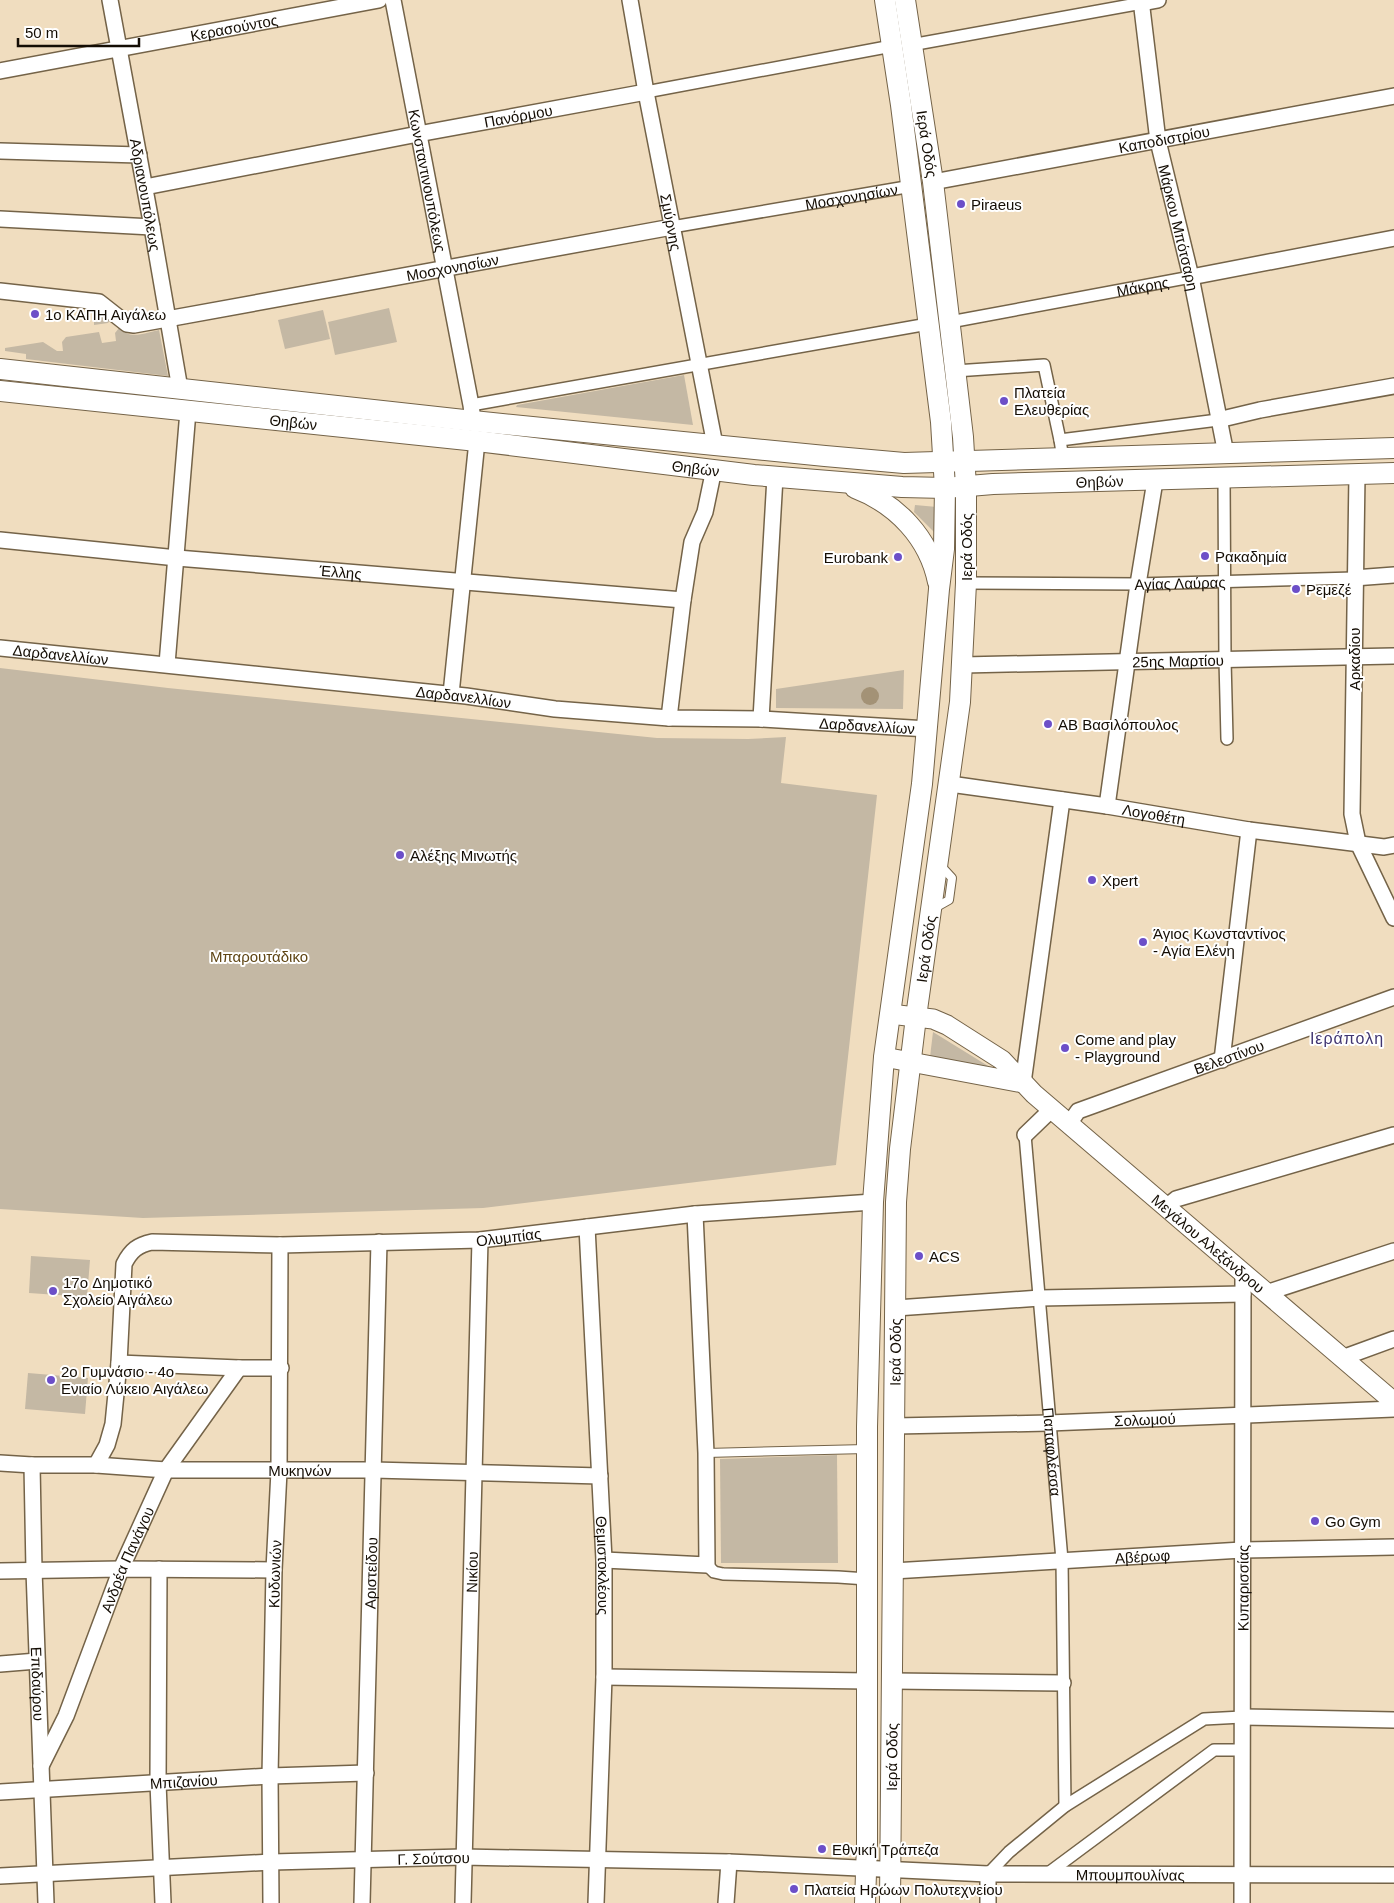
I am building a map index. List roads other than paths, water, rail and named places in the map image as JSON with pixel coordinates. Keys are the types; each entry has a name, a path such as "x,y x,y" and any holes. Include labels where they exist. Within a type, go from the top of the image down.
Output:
{"main road":[{"name":"Ιερά Οδός","path":"884,0 902,46 933,182 950,322 966,487 966,583 963,666 950,784 910,1061 896,1202 892,1571 892,1870 890,1903"},
{"name":"Ιερά Οδός","path":"865,1903 868,1681 867,1449 873,1202 884,1057 922,784 944,549 945,488 941,422 912,186 902,46 905,0"},
{"name":"Θηβών","path":"0,369 180,389 472,413 715,445 904,463 965,462 1062,450 1226,454 1394,448"},
{"name":"Θηβών","path":"0,391 477,441 775,477 902,487 945,488 993,484 1394,473"},
{"path":"822,481 851,486 870,494 887,503 904,518 914,530 935,568 939,590"}],"street":[{"name":"Αδριανουπόλεως","path":"110,0 180,389"},
{"name":"Κερασούντος","path":"0,71 379,0"},
{"name":"Κωνσταντινουπόλεως","path":"393,0 472,413"},
{"name":"Σμύρνης","path":"630,0 646,92 715,445"},
{"path":"1142,2 1158,0"},
{"name":"Πανόρμου","path":"145,187 418,134 1142,2"},
{"name":"Μάρκου Μπότσαρη","path":"1142,2 1158,141 1191,277 1226,454"},
{"name":"Καποδιστρίου","path":"933,182 1394,96"},
{"path":"0,152 139,155"},
{"name":"Μοσχονησίων","path":"0,291 99,302 127,324 134,325 672,227 912,186"},
{"path":"0,219 152,227"},
{"name":"Μάκρης","path":"950,322 1394,238"},
{"path":"472,413 700,364 928,324"},
{"path":"955,371 1044,366 1062,450 1260,410 1394,386"},
{"path":"167,664 188,411"},
{"path":"451,694 477,441"},
{"path":"669,718 682,600 692,542 706,512 714,469"},
{"name":"Αρκαδίου","path":"1357,474 1352,814 1358,843 1393,912"},
{"path":"761,719 775,477"},
{"path":"1224,479 1227,740"},
{"path":"1107,806 1138,584 1155,481"},
{"name":"Έλλης","path":"0,540 177,558 682,600"},
{"name":"Αγίας Λαύρας","path":"966,583 1224,583 1394,575"},
{"name":"Δαρδανελλίων","path":"0,648 451,694 555,709 669,718 761,719 928,729"},
{"name":"25ης Μαρτίου","path":"963,666 1394,656"},
{"name":"Λογοθέτη","path":"950,784 1107,806 1249,830 1384,847 1394,845"},
{"path":"884,1057 1023,1083 1062,800"},
{"path":"1222,1060 1249,830"},
{"name":"Βελεστίνου","path":"1069,1124 1078,1111 1394,997"},
{"name":"Μεγάλου Αλεξάνδρου","path":"890,1014 938,1020 1002,1060 1023,1083 1069,1124 1394,1402"},
{"name":"Παπαφλέσσα","path":"1052,1109 1025,1135 1062,1560 1065,1806"},
{"path":"1166,1207 1176,1199 1394,1135"},
{"name":"Ολυμπίας","path":"119,1363 124,1264 129,1254 142,1244 152,1242 280,1245 480,1240 695,1214 873,1202"},
{"path":"695,1214 706,1453 707,1565"},
{"name":"Θεμιστοκλέους","path":"588,1227 604,1560 604,1677 596,1903"},
{"name":"Νικίου","path":"463,1903 480,1240"},
{"name":"Αριστείδου","path":"362,1903 379,1242"},
{"name":"Κυδωνιών","path":"271,1903 270,1776 274,1570 279,1471 281,1368 280,1245"},
{"path":"1266,1293 1394,1251"},
{"name":"Κυπαρισσίας","path":"1242,1903 1243,1273"},
{"path":"896,1308 1040,1298 1243,1294"},
{"path":"1342,1358 1394,1339"},
{"path":"96,1465 111,1434 119,1363 281,1368"},
{"name":"Ανδρέα Πανάγου","path":"41,1766 66,1716 121,1569 166,1470 239,1368"},
{"name":"Σολωμού","path":"895,1426 1394,1409"},
{"name":"Μυκηνών","path":"0,1463 96,1465 166,1470 373,1470 600,1476"},
{"name":"Επιδαύρου","path":"32,1465 46,1903"},
{"name":"Αβέρωφ","path":"892,1571 1242,1550 1394,1547"},
{"path":"604,1560 707,1565 714,1572 723,1574 838,1576 867,1580"},
{"path":"0,1571 121,1569 274,1570"},
{"path":"159,1569 158,1783 163,1903"},
{"path":"0,1664 37,1661"},
{"path":"604,1677 868,1681"},
{"path":"893,1681 1063,1683"},
{"path":"988,1903 988,1874 1009,1852 1065,1806 1204,1719 1242,1717 1394,1720"},
{"path":"1047,1874 1214,1750 1242,1750"},
{"name":"Μπιζανίου","path":"0,1792 270,1776 366,1773"},
{"name":"Γ. Σούτσου","path":"0,1876 272,1862 463,1857 729,1862 866,1869"},
{"path":"726,1903 729,1862"},
{"name":"Μπουμπουλίνας","path":"866,1869 988,1874 1394,1875"}],"lane":[{"path":"706,1453 867,1449"}],"place":[{"name":"Piraeus","path":"961,204"},
{"name":"1ο ΚΑΠΗ Αιγάλεω","path":"35,314"},
{"name":"Πλατεία Ελευθερίας","path":"1004,401"},
{"name":"Ρακαδημία","path":"1205,556"},
{"name":"Eurobank","path":"898,557"},
{"name":"Ρεμεζέ","path":"1296,589"},
{"name":"ΑΒ Βασιλόπουλος","path":"1048,724"},
{"name":"Αλέξης Μινωτής","path":"400,855"},
{"name":"Xpert","path":"1092,880"},
{"name":"Άγιος Κωνσταντίνος - Αγία Ελένη","path":"1143,942"},
{"name":"Come and play - Playground","path":"1065,1048"},
{"name":"ACS","path":"919,1256"},
{"name":"17o Δημοτικό Σχολείο Αιγάλεω","path":"53,1291"},
{"name":"2ο Γυμνάσιο - 4ο Ενιαίο Λύκειο Αιγάλεω","path":"51,1380"},
{"name":"Go Gym","path":"1315,1521"},
{"name":"Εθνική Τράπεζα","path":"822,1849"},
{"name":"Πλατεία Ηρώων Πολυτεχνείου","path":"794,1889"}],"district":[{"name":"Ιεράπολη","path":"1347,1038"}],"park label":[{"name":"Μπαρουτάδικο","path":"259,956"}]}
